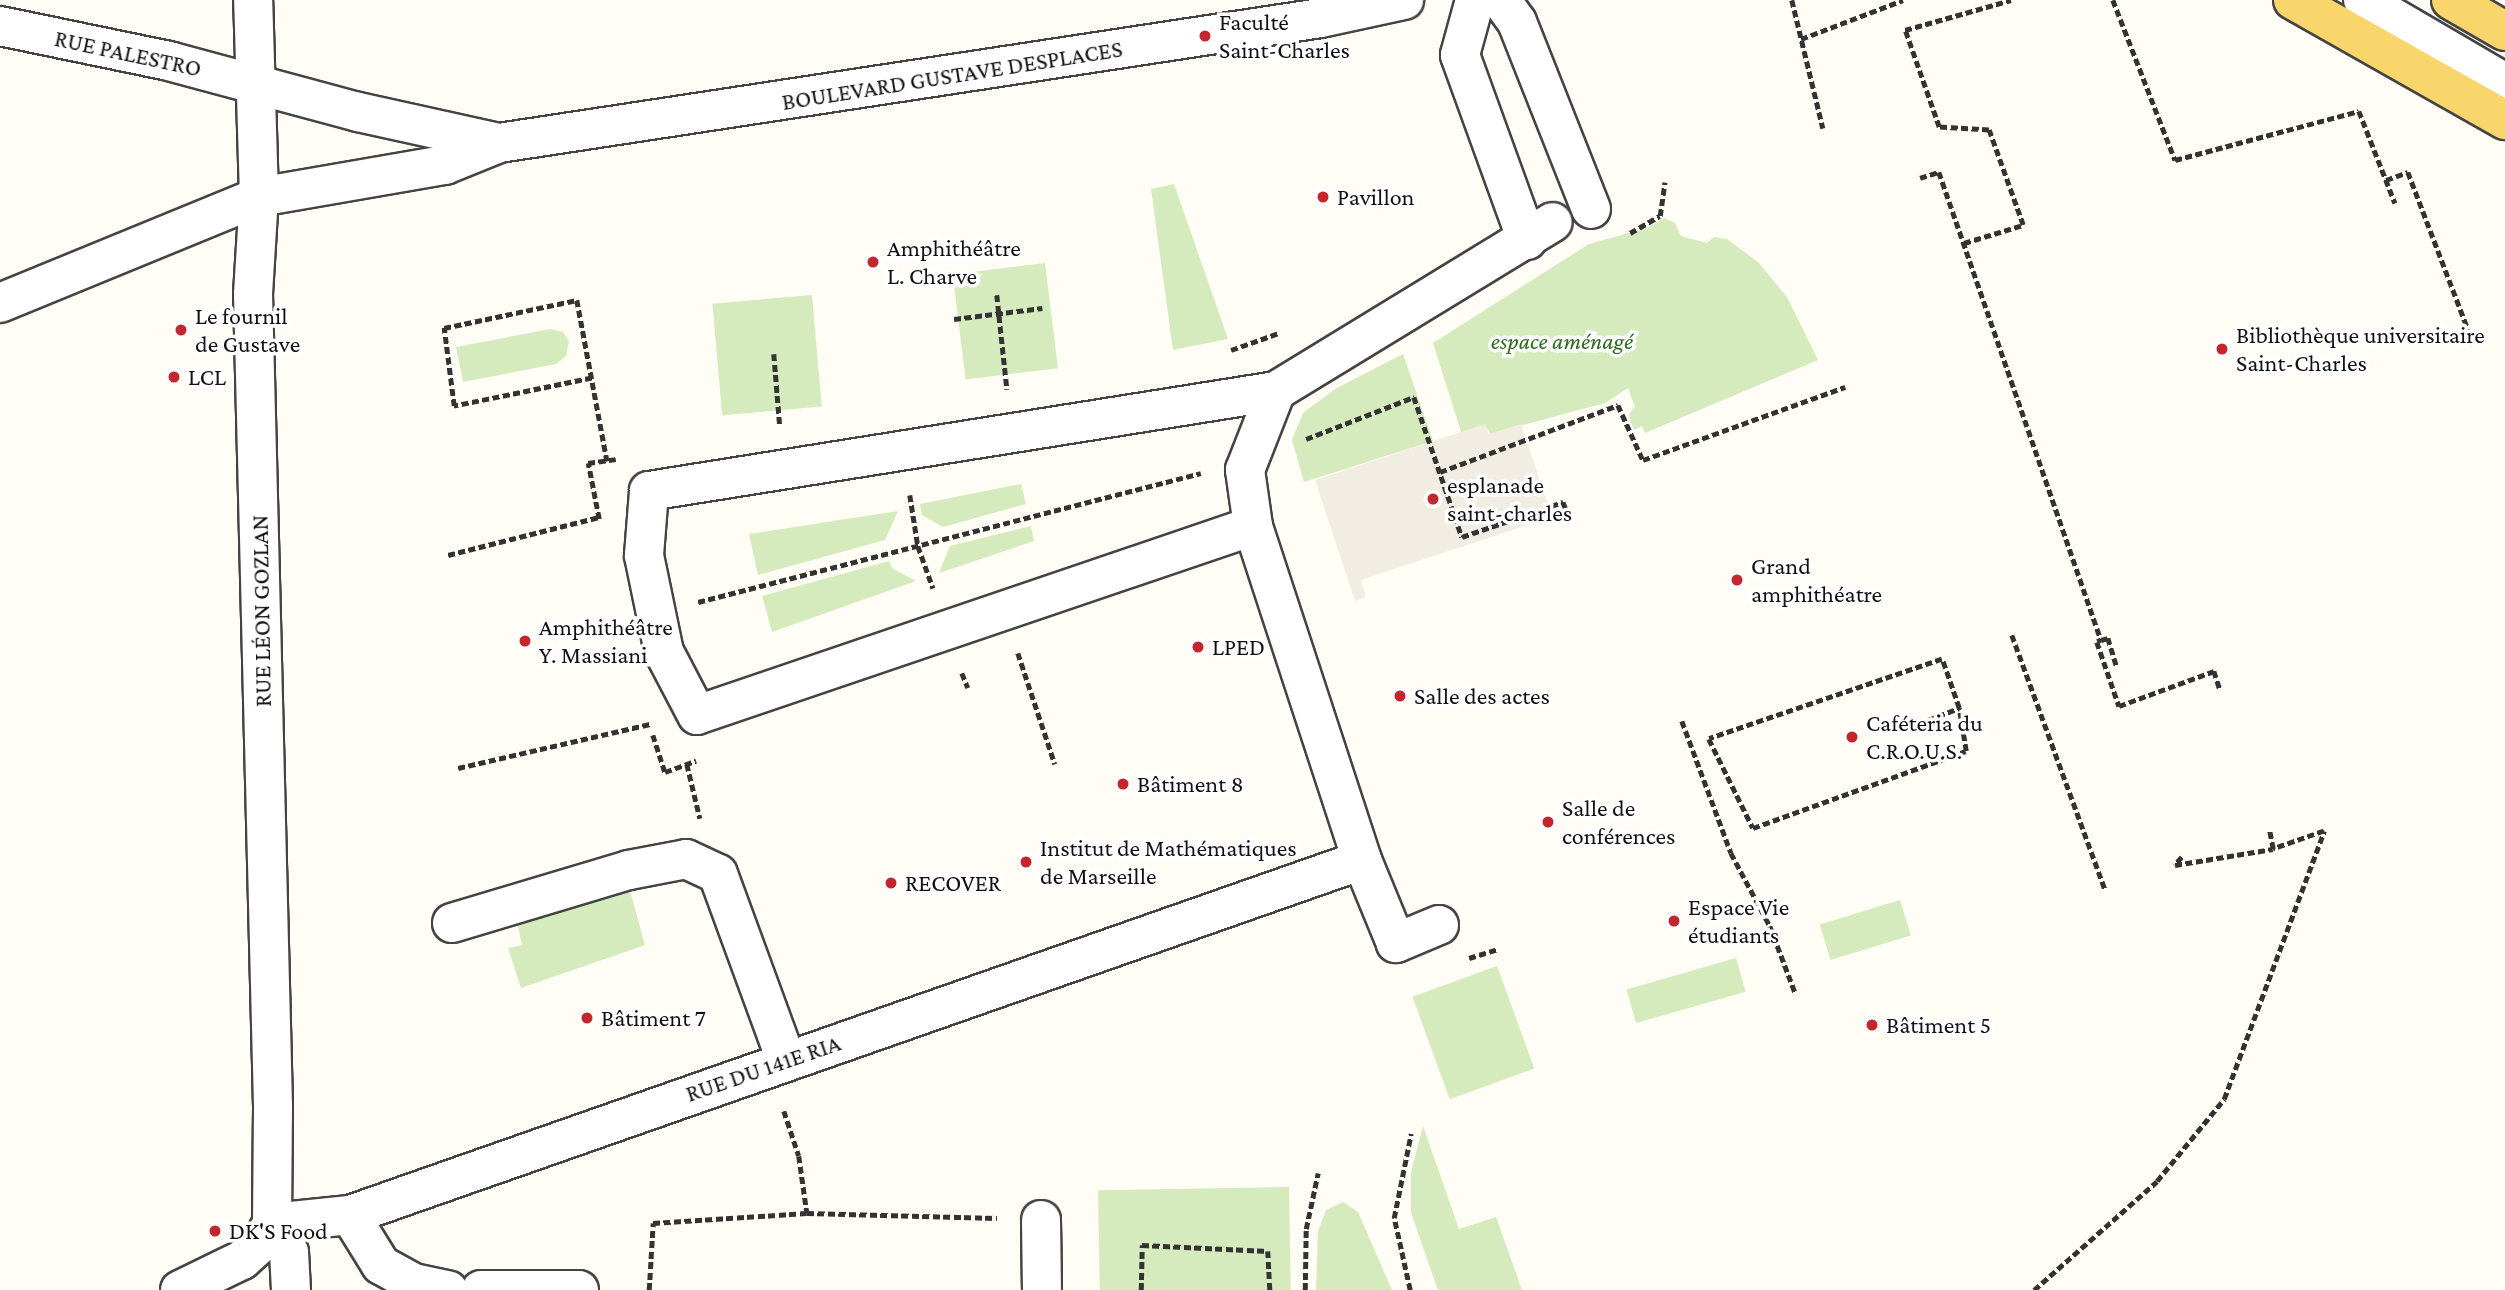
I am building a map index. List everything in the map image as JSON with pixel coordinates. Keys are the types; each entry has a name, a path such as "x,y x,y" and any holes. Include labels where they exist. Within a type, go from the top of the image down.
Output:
{"main road":[{"path":"2294,0 2505,120"},
{"path":"2451,0 2505,31"}],"street":[{"name":"RUE LÉON GOZLAN","path":"253,0 259,197 253,294 273,1106 272,1223"},
{"name":"BOULEVARD GUSTAVE DESPLACES","path":"0,303 259,197 445,165 499,143 1321,18 1404,0"},
{"path":"1253,526 697,715 664,652 644,555 649,491 1276,391 1540,231 1460,55 1475,0"},
{"path":"1501,0 1517,22 1591,209"},
{"path":"2363,0 2505,83"},
{"name":"RUE PALESTRO","path":"0,26 255,82"},
{"name":"BOULEVARD GUSTAVE DESPLACES","path":"255,82 358,112 499,143"},
{"path":"1276,391 1245,470 1253,526 1362,860 1396,943 1439,925"},
{"path":"452,923 629,870 686,859 718,874 786,1060"},
{"name":"RUE DU 141E RIA","path":"272,1223 350,1215 1362,860"},
{"path":"350,1215 381,1265 414,1283 447,1290"},
{"path":"1041,1220 1042,1290"},
{"path":"180,1290 242,1260 262,1242 272,1223"},
{"path":"272,1223 289,1252 291,1290"},
{"path":"481,1290 579,1290"}],"path":[{"path":"1792,0 1823,128"},
{"path":"1801,38 1903,0"},
{"path":"1964,243 2023,225 1989,130 1939,127 1905,30 2011,0"},
{"path":"2113,0 2175,160 2359,111 2395,203"},
{"path":"1920,178 1939,172 2101,640"},
{"path":"2386,180 2408,172 2474,347"},
{"path":"997,295 1008,394"},
{"path":"592,378 454,406 444,328 577,300 592,378 607,461"},
{"path":"954,319 1042,308"},
{"path":"1222,352 1286,331"},
{"path":"774,354 781,431"},
{"path":"1440,472 1618,405 1643,460 1845,387"},
{"path":"994,396 1021,391"},
{"path":"656,612 1248,460 1414,397 1462,537 1563,502 1569,516"},
{"path":"767,433 794,429"},
{"path":"903,451 918,546 968,688"},
{"path":"601,530 588,463 621,458"},
{"path":"448,555 599,517"},
{"path":"2012,635 2105,889"},
{"path":"2117,667 2108,638 2097,642 2119,706 2214,671 2220,689"},
{"path":"1007,656 1031,648"},
{"path":"1018,652 1055,764"},
{"path":"1942,659 1959,708 1966,751 1753,828 1709,739 1942,659"},
{"path":"948,676 972,668"},
{"path":"1928,720 1959,708"},
{"path":"646,711 665,772 700,760"},
{"path":"1682,721 1731,853 1770,926 1795,992"},
{"path":"458,768 650,724"},
{"path":"687,764 703,832"},
{"path":"2269,829 2273,849"},
{"path":"2034,1290 2157,1181 2224,1099 2324,831 2273,849 2175,865 2182,857"},
{"path":"788,1124 799,1156 807,1213"},
{"path":"1410,1290 1394,1218 1411,1134"},
{"path":"1305,1290 1306,1229 1318,1173"},
{"path":"649,1290 653,1223 807,1213 1041,1220"},
{"path":"1141,1290 1142,1245 1268,1251 1270,1290"}],"green space":[{"path":"1174,184 1228,339 1173,350 1151,189"},
{"name":"espace aménagé","path":"1664,218 1675,223 1681,236 1707,243 1714,237 1727,239 1758,262 1787,297 1818,360 1645,433 1642,426 1634,430 1631,423 1629,414 1635,407 1628,388 1605,403 1490,434 1488,429 1462,435 1433,343 1589,244 1647,228"},
{"path":"1045,263 1058,368 966,380 953,274"},
{"path":"812,295 822,407 722,415 712,304"},
{"path":"550,329 563,332 569,341 566,356 556,364 463,382 456,347"},
{"path":"1403,354 1433,441 1304,482 1292,440 1303,413 1335,389"},
{"path":"1021,484 1026,504 943,527 922,515 920,504"},
{"path":"898,511 885,540 758,575 749,534"},
{"path":"1031,526 1034,541 939,573 950,546"},
{"path":"889,561 892,568 916,581 772,632 762,596"},
{"path":"629,887 645,945 521,988 508,948 522,945 517,922"},
{"path":"1900,900 1911,935 1830,960 1820,925"},
{"path":"1736,958 1746,992 1636,1023 1626,989"},
{"path":"1497,966 1534,1068 1450,1099 1412,997"},
{"path":"1423,1126 1459,1229 1496,1217 1522,1290 1438,1290 1411,1213 1411,1172"},
{"path":"1289,1187 1291,1290 1100,1290 1098,1190"},
{"path":"1343,1202 1358,1212 1392,1290 1316,1290 1318,1231 1326,1210"}],"shaded area":[{"name":"esplanade saint-charles","path":"1485,424 1489,434 1521,424 1552,517 1361,580 1366,597 1355,601 1315,480"}],"place":[{"name":"Faculté Saint-Charles","path":"1205,36"},
{"name":"Pavillon","path":"1323,197"},
{"name":"Amphithéâtre L. Charve","path":"873,262"},
{"name":"Le fournil de Gustave","path":"181,330"},
{"name":"Bibliothèque universitaire Saint-Charles","path":"2222,349"},
{"name":"LCL","path":"174,377"},
{"name":"esplanade saint-charles","path":"1433,499"},
{"name":"Grand amphithéatre","path":"1737,580"},
{"name":"Amphithéâtre Y. Massiani","path":"525,641"},
{"name":"LPED","path":"1198,647"},
{"name":"Salle des actes","path":"1400,696"},
{"name":"Caféteria du C.R.O.U.S.","path":"1852,737"},
{"name":"Bâtiment 8","path":"1123,784"},
{"name":"Salle de conférences","path":"1548,822"},
{"name":"Institut de Mathématiques de Marseille","path":"1026,862"},
{"name":"RECOVER","path":"891,883"},
{"name":"Espace Vie étudiants","path":"1674,921"},
{"name":"Bâtiment 7","path":"587,1018"},
{"name":"Bâtiment 5","path":"1872,1025"},
{"name":"DK'S Food","path":"215,1231"}]}
